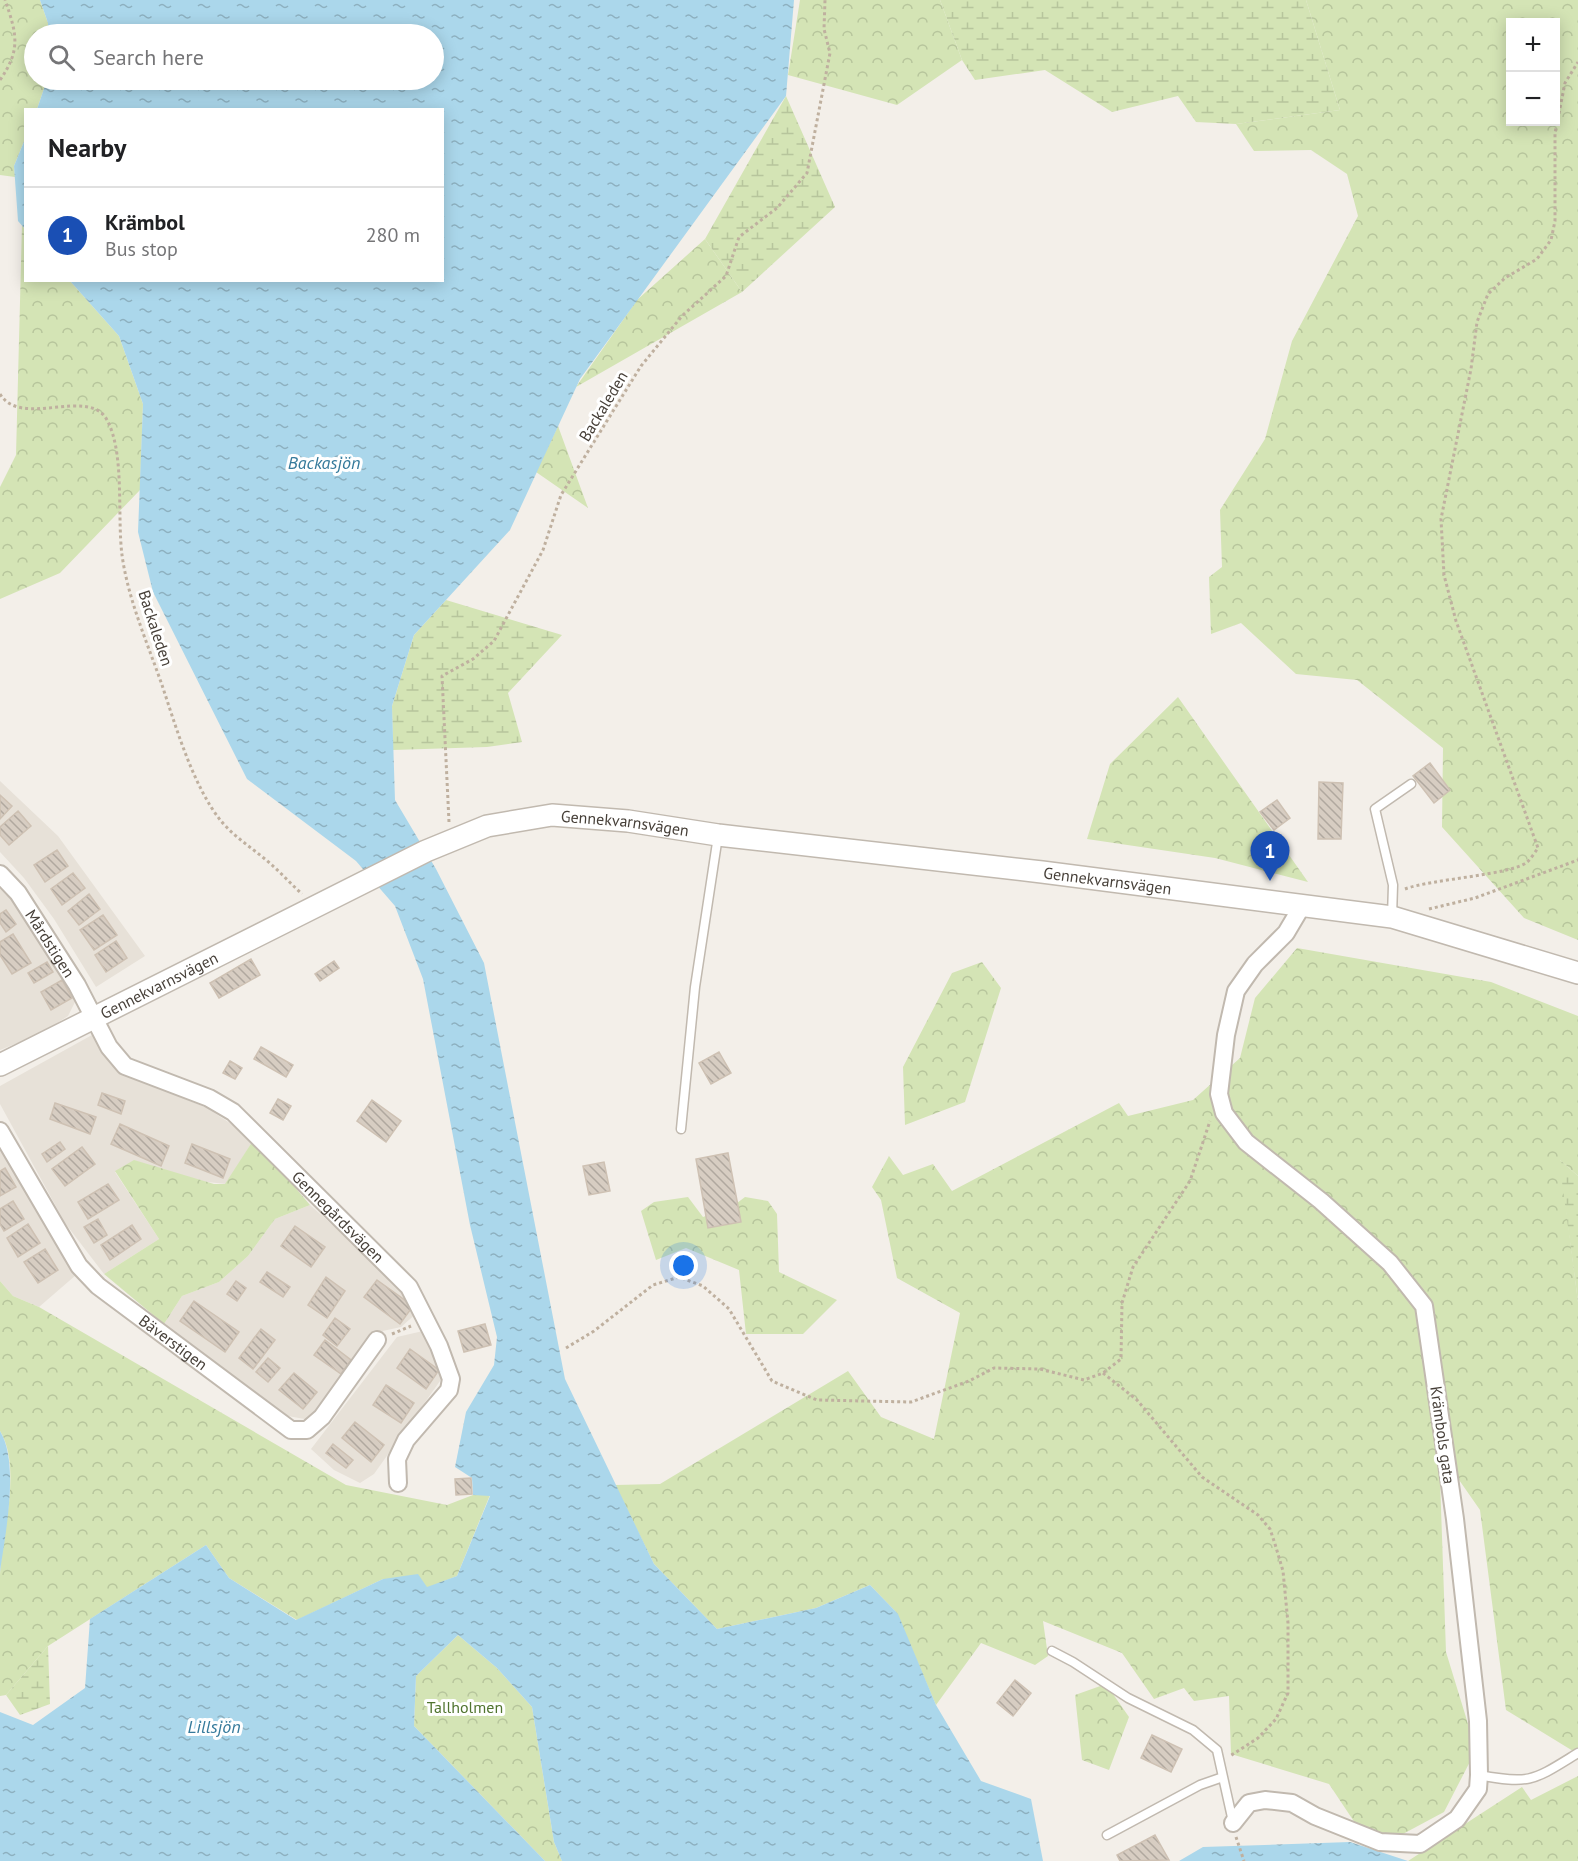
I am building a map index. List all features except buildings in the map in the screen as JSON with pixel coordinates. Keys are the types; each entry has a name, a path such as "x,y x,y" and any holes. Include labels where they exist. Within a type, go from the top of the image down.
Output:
{"street":[{"name":"Gennekvarnsvägen","path":"0,1065 317,908 426,851 486,826 552,815 628,821 718,835 1042,872 1392,917 1578,973"},
{"name":"Mårdstigen","path":"0,874 18,893 77,986 93,1018"},
{"name":"Krämbols gata","path":"1233,1822 1249,1803 1265,1800 1292,1803 1315,1816 1380,1842 1420,1844 1457,1819 1478,1790 1478,1721 1455,1519 1424,1306 1390,1263 1321,1201 1246,1142 1224,1113 1219,1094 1226,1035 1236,991 1255,964 1286,933 1302,906"},
{"name":"Gennegårdsvägen","path":"93,1018 109,1047 125,1066 209,1098 232,1112 409,1287 426,1320 451,1380 449,1390 442,1401 406,1440 397,1459 398,1483"},
{"name":"Bäverstigen","path":"0,1131 79,1266 98,1286 291,1430 307,1430 322,1418 377,1340"}],"lane":[{"path":"1392,917 1393,885 1375,809 1411,784"},
{"path":"681,1129 695,987 718,835"},
{"path":"1053,1651 1128,1698 1193,1730 1217,1750 1233,1822"},
{"path":"1479,1775 1511,1781 1537,1778 1578,1753"},
{"path":"1107,1835 1200,1785 1223,1777"}],"path":[{"path":"0,80 13,63 15,47 13,24 5,0"},
{"name":"Backaleden","path":"450,841 442,676 474,659 494,641 543,550 561,495 640,366 682,316 726,276 739,237 777,208 807,173 830,53 824,29 825,0"},
{"path":"1392,895 1418,884 1482,874 1526,864 1538,848 1456,621 1444,575 1442,519 1471,369 1477,322 1488,294 1505,278 1537,259 1551,240 1555,221 1555,133 1565,83 1578,62"},
{"name":"Backaleden","path":"0,394 4,400 22,408 92,407 106,418 117,447 118,528 124,566 140,622 184,748 206,797 222,822 317,908"},
{"path":"1423,910 1476,898 1578,860"},
{"path":"566,1348 594,1331 653,1285 679,1277 703,1286 729,1310 772,1381 817,1400 911,1402 969,1381 994,1368 1040,1369 1084,1380 1103,1373 1120,1359 1122,1303 1133,1267 1190,1181 1209,1122 1221,1101"},
{"path":"377,1340 426,1320"},
{"path":"1103,1373 1137,1400 1202,1477 1258,1515 1270,1530 1275,1544 1282,1571 1288,1623 1287,1693 1276,1719 1258,1738 1221,1762"},
{"path":"1238,1845 1244,1861"}],"shaded area":[{"path":"0,781 58,836 145,956 96,987 54,919 24,878 0,852"},
{"path":"0,880 77,998 68,1016 42,1033 0,1050"},
{"path":"92,1035 122,1073 207,1108 254,1139 226,1184 115,1172 159,1239 104,1274 65,1223 0,1104 0,1086"},
{"path":"0,1150 76,1275 39,1307 13,1296 0,1281"},
{"path":"310,1205 410,1294 418,1312 401,1327 378,1332 310,1420 288,1416 164,1324 182,1296 219,1282 248,1256 275,1219"},
{"path":"423,1331 445,1374 374,1474 360,1483 334,1470 311,1449 397,1337"}],"green space":[{"path":"0,0 40,0 48,24 24,24 24,90 44,90 37,108 24,108 24,141 14,166 15,177 0,175"},
{"path":"800,0 940,0 962,60 897,105 788,75"},
{"path":"940,0 1306,0 1340,110 1236,124 1196,122 1178,96 1112,112 1045,70 975,80 962,60"},
{"path":"1306,0 1578,0 1578,940 1524,918 1442,827 1443,748 1357,680 1296,674 1241,623 1211,634 1209,577 1222,567 1220,510 1265,439 1292,341 1358,216 1347,174 1311,150 1254,151 1236,124 1340,110"},
{"path":"786,96 835,207 742,292 705,239"},
{"path":"22,225 24,228 24,282 71,282 119,336 143,404 140,490 60,573 0,599 0,487 16,455"},
{"path":"705,239 742,292 576,387 637,300"},
{"path":"558,426 588,508 536,472"},
{"path":"446,600 562,635 508,693 522,742 487,747 393,750 392,706 414,635"},
{"path":"1178,697 1308,882 1215,858 1087,839 1110,764"},
{"path":"1297,948 1491,982 1578,1016 1578,1176 1560,1160 1578,1302 1578,1750 1573,1751 1506,1710 1480,1510 1457,1477 1440,1479 1446,1652 1476,1750 1444,1812 1373,1850 1329,1784 1231,1754 1229,1696 1194,1701 1184,1688 1154,1699 1122,1653 1043,1621 1048,1656 1035,1665 981,1643 936,1705 896,1612 870,1585 816,1608 717,1629 654,1564 615,1485 660,1484 848,1371 881,1417 934,1439 960,1313 897,1278 881,1200 872,1187 889,1156 903,1175 933,1164 952,1191 1119,1103 1128,1116 1193,1100 1240,1058 1255,998"},
{"path":"982,962 1001,988 965,1102 905,1125 903,1067 952,973"},
{"path":"254,1139 310,1205 275,1219 248,1256 219,1282 182,1296 164,1324 104,1274 159,1239 115,1171 134,1160 214,1184 225,1184"},
{"path":"1559,1159 1578,1176 1578,1302"},
{"path":"688,1197 703,1217 733,1206 745,1197 768,1201 777,1214 779,1272 837,1300 803,1334 746,1334 739,1270 686,1248 656,1260 641,1211 654,1202"},
{"path":"0,1281 13,1296 39,1307 346,1485 447,1505 473,1495 490,1495 457,1576 427,1588 383,1579 297,1620 229,1578 206,1545 48,1646 6,1695 0,1696 0,1576 9,1502 10,1464 7,1446 0,1431"},
{"name":"Tallholmen","path":"458,1635 497,1668 532,1707 554,1842 562,1861 545,1861 414,1726 416,1676"},
{"path":"48,1646 50,1704 20,1715 6,1695"},
{"path":"1106,1684 1129,1717 1109,1770 1082,1760 1075,1695"},
{"path":"1578,1776 1578,1861 1408,1861 1522,1787 1531,1800"}],"water":[{"path":"40,0 794,0 786,96 580,379 510,530 414,635 392,706 395,800 436,869 484,963 565,1379 654,1564 717,1629 816,1608 870,1585 898,1614 936,1705 981,1781 1031,1799 1043,1861 562,1861 554,1842 532,1707 497,1668 458,1635 416,1676 414,1726 545,1861 0,1861 0,1712 33,1725 85,1688 90,1619 206,1545 229,1578 296,1620 383,1579 418,1574 427,1587 457,1576 490,1496 473,1495 472,1478 455,1467 466,1412 494,1365 497,1337 470,1225 423,979 395,906 356,861 247,779 153,592 138,532 143,404 119,336 71,282 444,282 444,108 37,108 44,90 444,90 444,24 48,23"},
{"path":"24,141 24,228 18,221 14,166"},
{"path":"0,1431 6,1445 10,1480 0,1572"},
{"path":"1350,1842 1408,1861 1179,1861 1203,1847"}],"place":[{"name":"Krämbol","path":"1270,881"}],"water label":[{"name":"Backasjön","path":"324,463"},
{"name":"Lillsjön","path":"214,1727"}]}
